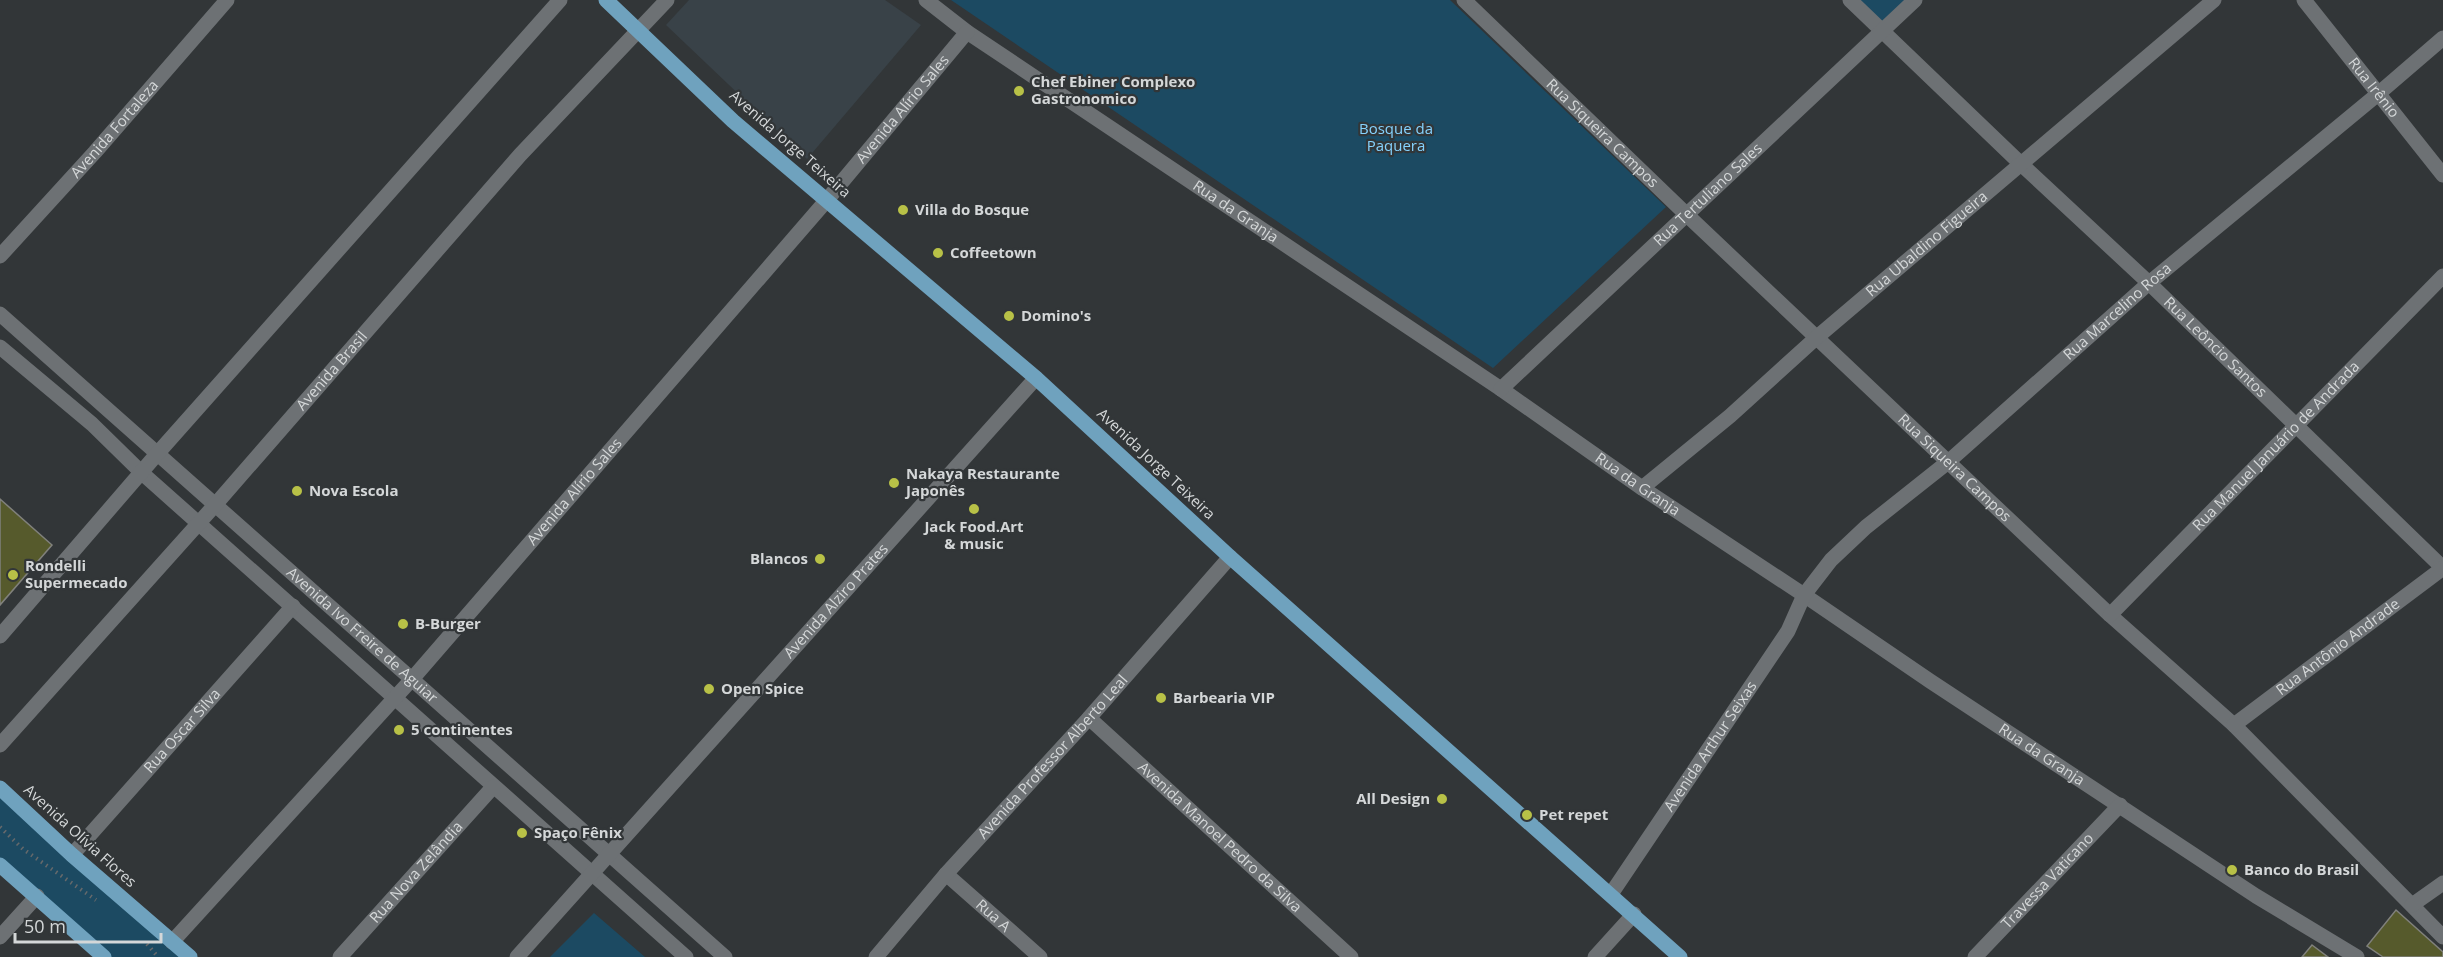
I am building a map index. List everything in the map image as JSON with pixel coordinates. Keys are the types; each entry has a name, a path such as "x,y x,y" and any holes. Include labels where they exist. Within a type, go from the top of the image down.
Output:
{"main road":[{"name":"Avenida Jorge Teixeira","path":"606,0 733,121 1036,378 1230,557 1680,957"},
{"name":"Avenida Olívia Flores","path":"0,788 72,855 190,957"},
{"path":"0,865 104,957"}],"street":[{"name":"Avenida Fortaleza","path":"0,256 95,152 227,0"},
{"path":"0,636 157,454 560,0"},
{"name":"Avenida Brasil","path":"0,746 215,506 512,164 667,0"},
{"name":"Rua da Granja","path":"926,0 967,32 1501,389 1642,488 1930,681 2256,896 2357,957"},
{"name":"Rua Siqueira Campos","path":"1464,0 1816,338 2110,615 2234,725 2443,937"},
{"name":"Rua Leôncio Santos","path":"1850,0 2021,165 2149,282 2294,426 2443,568"},
{"name":"Rua Tertuliano Sales","path":"1501,389 1688,216 1915,0"},
{"name":"Rua Ubaldino Figueira","path":"1642,488 1730,416 1816,338 2214,0"},
{"name":"Rua Irênio","path":"2304,0 2443,175"},
{"name":"Avenida Alírio Sales","path":"172,942 413,678 826,201 967,32"},
{"name":"Rua Marcelino Rosa","path":"1804,595 1831,560 1866,527 1948,462 2149,282 2379,94 2443,38"},
{"name":"Rua Manuel Januário de Andrada","path":"2110,615 2443,276"},
{"name":"Avenida Ivo Freire de Aguiar","path":"0,314 725,957"},
{"name":"Avenida Ivo Freire de Aguiar","path":"0,347 92,424 142,473 686,957"},
{"name":"Avenida Alziro Prates","path":"517,957 1036,378"},
{"name":"Avenida Professor Alberto Leal","path":"876,957 946,874 1089,718 1230,557"},
{"name":"Rua Antônio Andrade","path":"2234,725 2443,568"},
{"name":"Avenida Arthur Seixas","path":"1611,894 1788,631 1804,595"},
{"name":"Rua Oscar Silva","path":"72,855 293,606"},
{"name":"Avenida Manoel Pedro da Silva","path":"1089,718 1351,957"},
{"name":"Rua Nova Zelândia","path":"340,957 493,787"},
{"name":"Travessa Vaticano","path":"1975,957 2120,805"},
{"name":"Rua A","path":"946,874 1040,957"},
{"path":"2412,905 2443,883"},
{"path":"0,937 37,896"},
{"path":"1595,957 1634,914"}],"path":[{"path":"0,827 22,849 104,906"},
{"path":"144,941 158,957"}],"shaded area":[{"path":"689,0 885,0 921,25 807,159 666,25"}],"green space":[{"name":"Bosque da Paquera","path":"951,0 1450,0 1666,207 1493,368"},
{"path":"1850,0 1912,0 1880,31"},
{"path":"0,784 193,957 103,957 0,866"},
{"path":"594,913 645,957 550,957"}],"building":[{"name":"Rondelli Supermecado","path":"0,499 52,545 0,605"},
{"path":"2396,910 2443,952 2443,957 2383,957 2367,946"},
{"path":"2312,945 2328,957 2302,957"}],"place":[{"name":"Chef Ebiner Complexo Gastronomico","path":"1019,91"},
{"name":"Villa do Bosque","path":"903,210"},
{"name":"Coffeetown","path":"938,253"},
{"name":"Domino's","path":"1009,316"},
{"name":"Nakaya Restaurante Japonês","path":"894,483"},
{"name":"Nova Escola","path":"297,491"},
{"name":"Jack Food.Art & music","path":"974,509"},
{"name":"Blancos","path":"820,559"},
{"name":"Rondelli Supermecado","path":"13,575"},
{"name":"B-Burger","path":"403,624"},
{"name":"Open Spice","path":"709,689"},
{"name":"Barbearia VIP","path":"1161,698"},
{"name":"5 continentes","path":"399,730"},
{"name":"All Design","path":"1442,799"},
{"name":"Pet repet","path":"1527,815"},
{"name":"Spaço Fênix","path":"522,833"},
{"name":"Banco do Brasil","path":"2232,870"}]}
